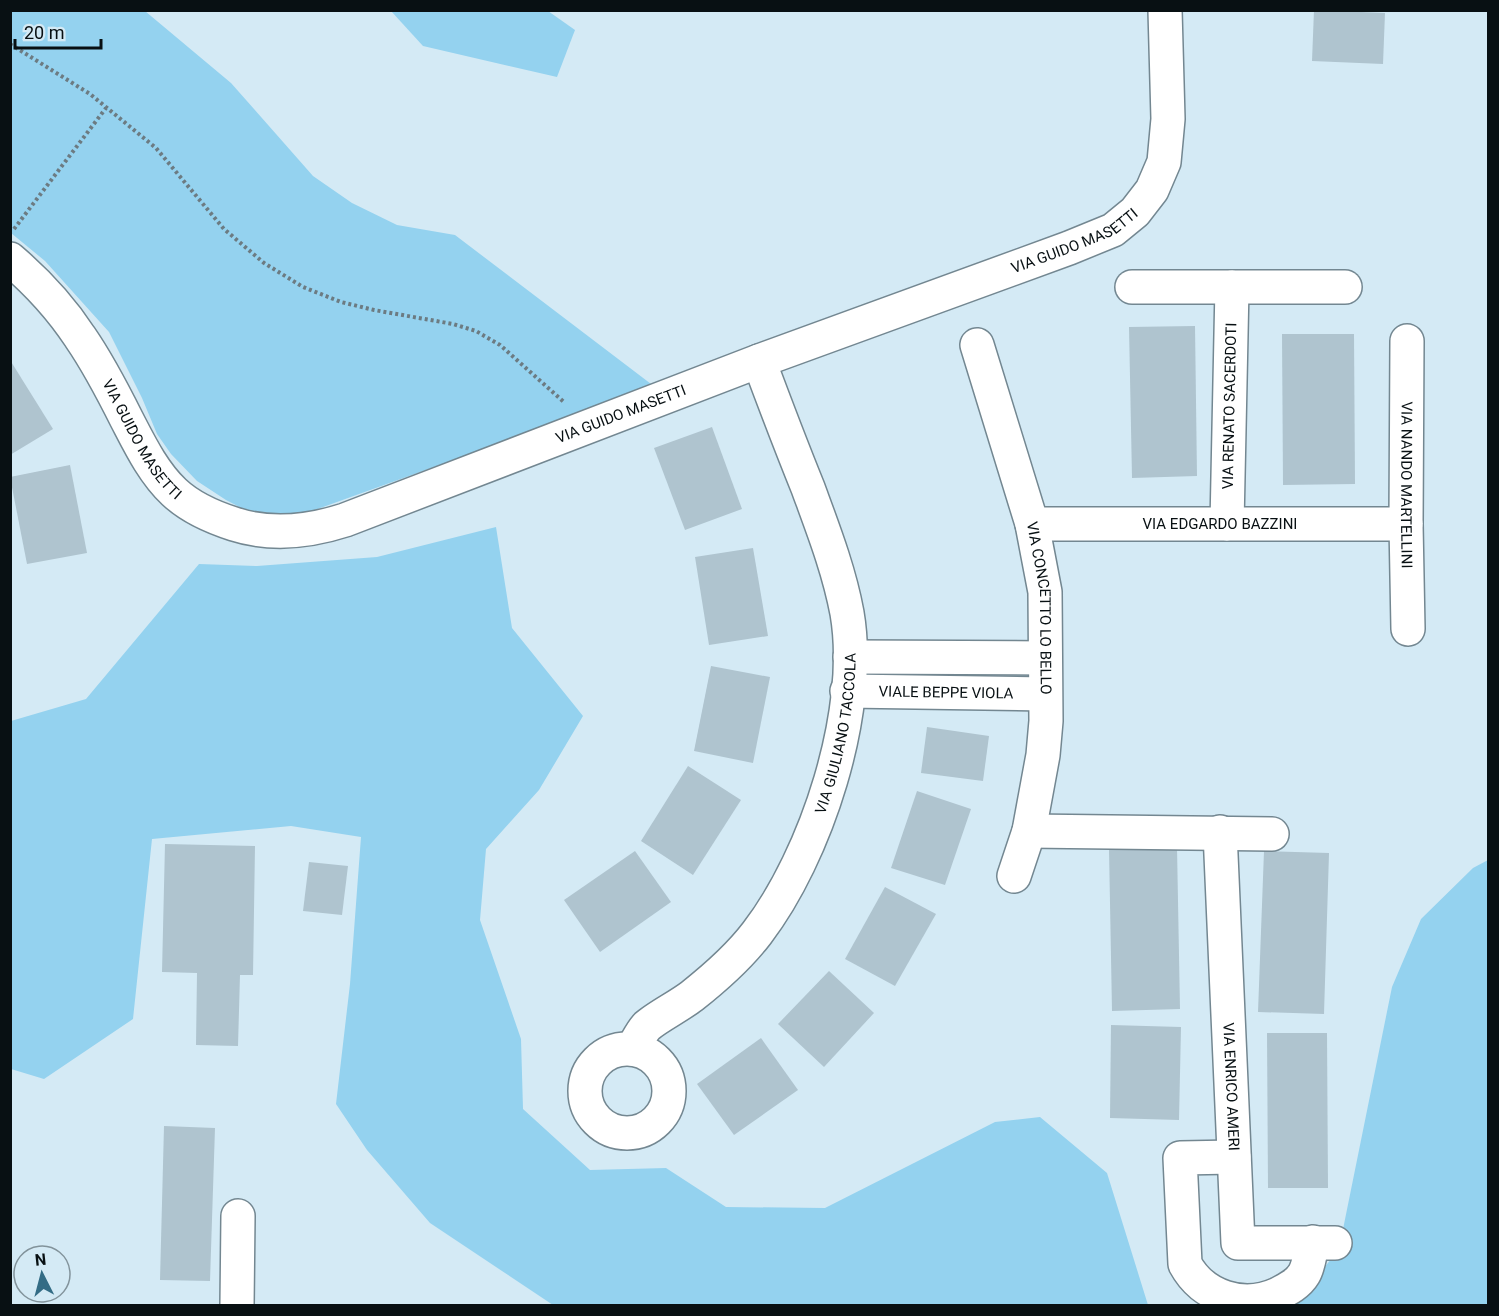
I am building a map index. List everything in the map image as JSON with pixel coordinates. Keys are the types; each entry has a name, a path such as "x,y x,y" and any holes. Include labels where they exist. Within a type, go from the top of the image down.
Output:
{"street":[{"name":"VIA GUIDO MASETTI","path":"10,259 43,289 80,335 146,455 161,478 183,500 205,513 244,527 282,532 324,527 1113,230 1135,213 1152,190 1164,162 1168,119 1165,10"},
{"path":"1132,287 1345,287"},
{"name":"VIA RENATO SACERDOTI","path":"1227,524 1232,287"},
{"name":"VIA NANDO MARTELLINI","path":"1407,341 1408,629"},
{"name":"VIA CONCETTO LO BELLO","path":"977,345 1032,524 1045,592 1046,721 1043,755 1029,831 1014,876"},
{"name":"VIA GIULIANO TACCOLA","path":"632,1049 646,1026 691,997 737,957 773,909 806,849 823,804 842,729 850,657 847,615 838,574 825,533 759,362"},
{"name":"VIA EDGARDO BAZZINI","path":"1032,524 1406,524"},
{"path":"850,657 1045,658"},
{"name":"VIALE BEPPE VIOLA","path":"847,691 1045,694"},
{"path":"1029,831 1272,834"},
{"name":"VIA ENRICO AMERI","path":"1220,832 1238,1243 1324,1242 1304,1274 1291,1288 1272,1297 1247,1301 1226,1299 1208,1290 1193,1278 1185,1264 1180,1158 1234,1157"},
{"path":"237,1305 238,1216"}],"path":[{"path":"10,44 90,94 156,148 224,229 264,263 303,287 341,302 453,324 476,331 500,345 592,426"},
{"path":"10,233 106,108"}],"shaded area":[{"path":"10,11 145,11 231,83 313,176 352,203 397,225 455,235 655,387 301,515 278,517 253,514 226,500 197,481 171,454 157,434 109,332 45,261 11,233"},
{"path":"391,11 548,11 575,30 557,77 423,46"},
{"path":"496,527 512,628 583,716 539,790 486,849 480,920 521,1039 523,1109 590,1170 666,1168 726,1207 825,1208 995,1122 1040,1117 1107,1173 1148,1305 553,1305 430,1223 367,1150 336,1104 350,984 361,837 291,826 152,839 133,1019 44,1079 11,1069 11,721 86,699 199,564 257,566 377,557"},
{"path":"1488,860 1488,1305 1294,1306 1339,1249 1392,987 1421,919 1473,868"}],"building":[{"path":"1314,10 1385,13 1383,64 1312,61"},
{"path":"1195,326 1197,476 1132,478 1129,327"},
{"path":"1282,334 1354,334 1355,484 1283,485"},
{"path":"10,360 53,429 10,455"},
{"path":"712,427 742,509 685,530 654,448"},
{"path":"70,465 87,553 27,564 10,477"},
{"path":"753,548 768,636 709,645 695,557"},
{"path":"711,666 770,677 753,763 694,751"},
{"path":"927,727 989,736 983,781 921,773"},
{"path":"688,766 741,800 693,875 641,841"},
{"path":"917,791 971,809 945,885 891,868"},
{"path":"165,844 255,846 253,975 240,975 238,1046 196,1045 197,973 162,972"},
{"path":"1177,847 1180,1009 1112,1011 1109,849"},
{"path":"635,851 671,902 600,952 564,900"},
{"path":"1264,851 1329,853 1324,1014 1258,1012"},
{"path":"309,862 348,866 342,915 303,911"},
{"path":"885,887 936,914 895,986 845,959"},
{"path":"829,971 874,1013 824,1067 778,1024"},
{"path":"1111,1025 1181,1027 1179,1120 1110,1118"},
{"path":"1267,1033 1327,1033 1328,1188 1268,1188"},
{"path":"761,1038 798,1090 734,1135 697,1084"},
{"path":"164,1126 215,1128 210,1281 160,1280"}]}
